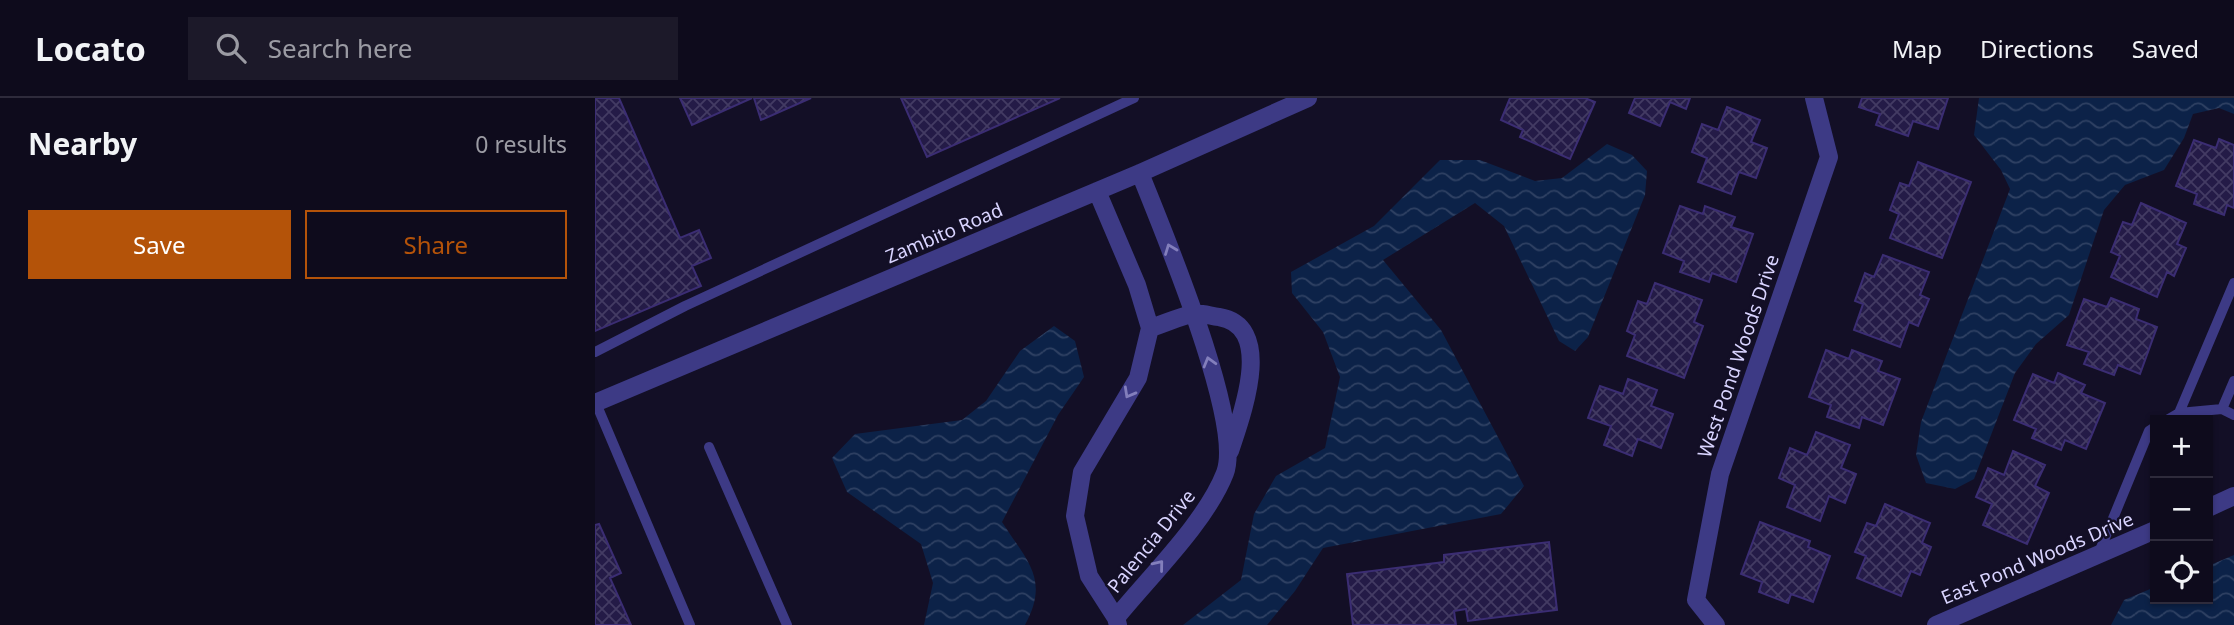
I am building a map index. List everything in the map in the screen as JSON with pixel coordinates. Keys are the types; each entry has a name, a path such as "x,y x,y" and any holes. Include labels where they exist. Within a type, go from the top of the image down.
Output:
{"street":[{"name":"Zambito Road","path":"595,403 1140,173 1308,98"},
{"name":"West Pond Woods Drive","path":"1716,625 1696,600 1720,474 1829,157 1814,98"},
{"name":"Palencia Drive","path":"1140,173 1194,313 1218,394 1230,450"},
{"path":"1097,191 1137,285 1150,328"},
{"name":"Palencia Drive","path":"1194,313 1228,318 1245,336 1252,356 1245,405 1230,450 1226,472 1207,509 1117,621 1089,576 1075,516 1082,472 1138,378 1150,328 1194,313"},
{"path":"2213,506 2234,496"},
{"name":"East Pond Woods Drive","path":"1936,625 2150,532"}],"lane":[{"path":"595,352 685,306 1134,98"},
{"path":"2179,413 2234,283"},
{"path":"2222,409 2234,382"},
{"path":"595,403 690,625"},
{"path":"2176,415 2222,409 2234,415"},
{"path":"2098,555 2150,430"},
{"path":"709,447 786,625"}],"water":[{"path":"1979,98 2234,98 2234,114 2219,108 2193,114 2184,138 2164,170 2125,185 2104,210 2069,315 2036,344 2015,373 1974,479 1955,489 1926,483 1916,455 1921,422 2010,189 2001,170 1974,135"},
{"path":"1607,144 1632,155 1647,171 1645,195 1588,337 1575,351 1559,341 1504,226 1475,203 1383,260 1441,330 1524,486 1501,514 1323,548 1295,591 1267,625 1183,625 1241,580 1254,514 1276,476 1325,448 1340,377 1323,332 1292,293 1291,272 1374,226 1440,160 1480,160 1535,181 1562,178"},
{"path":"1054,326 1075,341 1084,377 1058,415 1002,522 1032,571 1035,595 1032,609 1025,625 924,625 933,583 921,544 847,492 832,458 855,434 962,420 986,401 1020,351"},
{"path":"2234,555 2234,625 2111,625 2124,600 2150,589 2150,604 2213,604 2213,564"}],"building":[{"path":"595,98 619,98 680,238 699,230 711,258 692,266 701,286 595,331"},
{"path":"680,98 752,98 692,125"},
{"path":"754,98 811,98 761,120"},
{"path":"901,98 1060,98 927,157"},
{"path":"1510,98 1585,98 1595,102 1570,159 1520,137 1523,130 1501,120"},
{"path":"1635,98 1690,98 1686,109 1670,102 1660,126 1629,113"},
{"path":"1862,98 1948,98 1938,129 1913,121 1908,136 1876,125 1880,114 1859,107"},
{"path":"1727,107 1760,120 1751,142 1767,148 1756,178 1739,172 1731,194 1698,182 1707,158 1692,152 1702,124 1718,130"},
{"path":"2219,139 2234,145 2234,208 2227,205 2224,215 2194,204 2197,194 2176,186 2194,140 2216,148"},
{"path":"1918,162 1971,182 1942,258 1890,238 1899,214 1890,210 1900,183 1909,186"},
{"path":"2141,203 2186,223 2177,244 2186,248 2174,276 2167,272 2157,297 2111,277 2120,256 2111,252 2123,222 2132,225"},
{"path":"1680,206 1703,214 1705,206 1735,217 1731,227 1753,234 1736,282 1712,273 1709,282 1680,272 1684,261 1663,253"},
{"path":"1883,255 1929,272 1920,295 1929,299 1918,326 1909,322 1900,347 1854,330 1863,304 1855,301 1865,273 1874,277"},
{"path":"1655,283 1702,300 1694,322 1703,326 1684,378 1627,356 1635,335 1627,331 1638,301 1647,304"},
{"path":"2111,298 2139,309 2136,319 2157,327 2140,374 2118,365 2114,375 2084,364 2089,352 2067,345 2084,299 2107,307"},
{"path":"1826,350 1849,359 1852,350 1882,361 1878,371 1900,379 1883,425 1862,417 1859,428 1827,417 1831,405 1809,397"},
{"path":"2058,373 2085,385 2081,393 2105,403 2086,449 2065,440 2061,450 2032,438 2036,429 2014,420 2033,374 2054,383"},
{"path":"1628,379 1657,390 1651,406 1673,414 1661,448 1638,439 1632,456 1604,445 1611,426 1588,418 1600,386 1623,394"},
{"path":"1816,432 1850,445 1841,468 1856,474 1845,503 1829,496 1820,521 1787,507 1795,485 1779,478 1790,448 1807,455"},
{"path":"2013,451 2045,465 2035,486 2049,493 2027,544 1983,525 1992,504 1976,497 1988,468 2004,475"},
{"path":"1885,504 1930,523 1922,543 1931,547 1920,575 1911,571 1901,596 1857,578 1866,556 1855,552 1867,523 1876,526"},
{"path":"1760,522 1810,541 1808,547 1830,556 1813,602 1791,594 1788,603 1759,592 1762,582 1741,574"},
{"path":"599,524 621,573 610,578 631,625 595,625 595,525"},
{"path":"1549,542 1557,610 1468,621 1466,609 1454,611 1456,625 1353,625 1347,574 1444,562 1444,555"}]}
